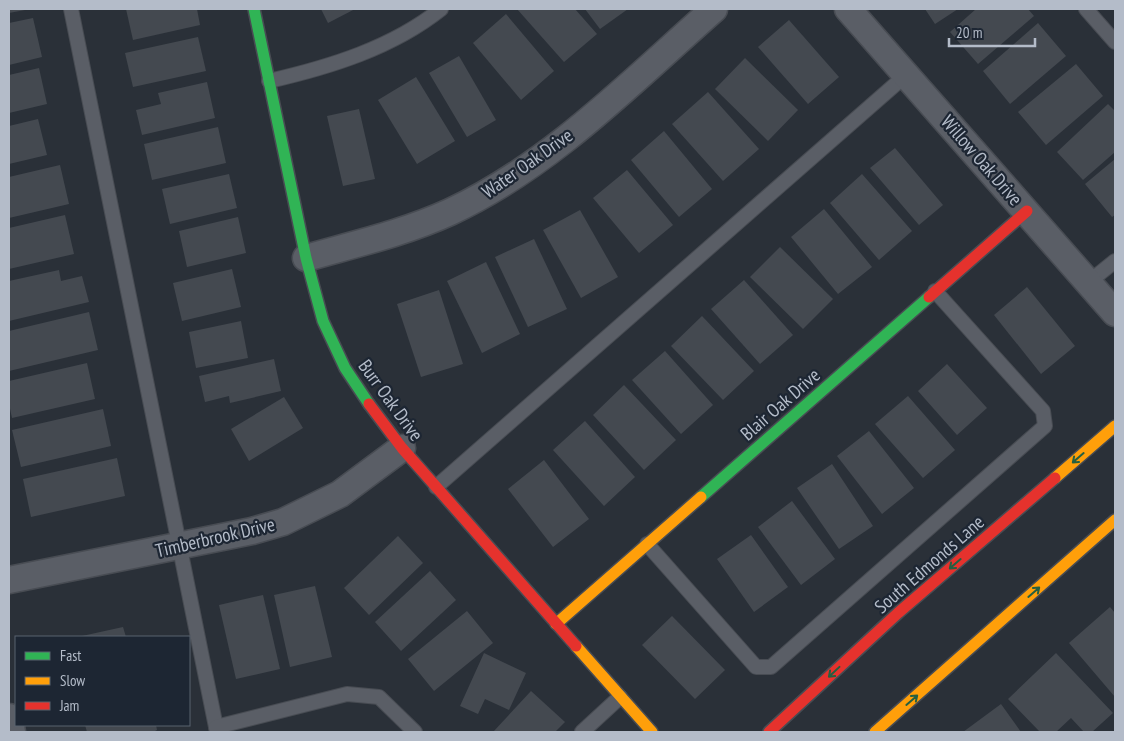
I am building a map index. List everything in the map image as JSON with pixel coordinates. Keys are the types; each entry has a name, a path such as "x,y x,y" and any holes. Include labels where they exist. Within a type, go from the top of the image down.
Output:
{"street":[{"name":"Burr Oak Drive","path":"254,9 306,258 316,298 333,344 361,393 402,448 652,732"},
{"name":"Water Oak Drive","path":"306,258 421,224 452,211 505,182 588,120 714,9"},
{"name":"Willow Oak Drive","path":"848,9 1115,313"},
{"name":"Blair Oak Drive","path":"556,624 1027,211"},
{"name":"South Edmonds Lane","path":"769,732 898,613 1115,426"},
{"name":"Timberbrook Drive","path":"9,580 252,532 284,522 340,494 402,448"},
{"path":"875,732 1115,520"},
{"path":"9,717 12,732"}],"lane":[{"path":"71,9 216,730 347,694 379,697 415,732"},
{"path":"269,81 324,67 361,53 410,30 441,9"},
{"path":"1086,9 1115,42"},
{"path":"436,487 906,75"},
{"path":"1089,282 1115,261"},
{"path":"647,544 756,667 771,667 1045,426 1043,411 935,291"},
{"path":"582,732 620,697"}],"building":[{"path":"9,9 25,9 25,10 9,13"},
{"path":"126,9 197,9 200,25 133,40"},
{"path":"321,9 355,9 328,23"},
{"path":"517,9 575,9 597,34 564,62"},
{"path":"585,9 628,9 600,29"},
{"path":"925,9 958,9 935,24"},
{"path":"976,9 1028,9 1034,16 978,64 950,32"},
{"path":"506,14 554,71 521,100 473,43"},
{"path":"33,18 42,57 9,65 9,23"},
{"path":"789,20 839,77 808,104 758,47"},
{"path":"1038,23 1066,56 1010,104 983,71"},
{"path":"198,37 206,71 133,87 125,53"},
{"path":"459,56 496,120 467,137 429,73"},
{"path":"745,58 798,110 768,141 715,89"},
{"path":"1076,64 1103,96 1046,145 1018,112"},
{"path":"39,68 47,104 9,113 9,75"},
{"path":"416,77 455,141 417,164 378,100"},
{"path":"207,82 215,118 142,135 136,110 161,104 158,93"},
{"path":"708,92 759,149 723,181 672,124"},
{"path":"1108,104 1115,111 1115,152 1083,180 1057,152"},
{"path":"359,109 375,179 343,186 327,116"},
{"path":"38,119 47,155 9,164 9,126"},
{"path":"218,127 226,163 152,180 144,144"},
{"path":"664,131 712,189 679,217 631,160"},
{"path":"895,148 943,205 919,225 870,168"},
{"path":"1115,159 1115,215 1112,217 1085,184"},
{"path":"60,165 69,204 9,218 9,177"},
{"path":"627,170 673,225 639,253 593,198"},
{"path":"229,174 237,208 170,224 162,189"},
{"path":"862,174 912,231 879,260 830,203"},
{"path":"824,209 872,267 838,294 791,237"},
{"path":"580,210 618,277 581,298 543,230"},
{"path":"65,215 74,254 9,269 9,228"},
{"path":"238,217 246,253 187,267 179,231"},
{"path":"534,239 567,309 528,327 495,257"},
{"path":"780,247 833,299 803,329 750,277"},
{"path":"486,262 520,334 482,353 447,281"},
{"path":"232,269 241,307 182,321 173,283"},
{"path":"59,270 61,281 82,276 89,302 9,321 9,281"},
{"path":"744,280 793,335 760,364 711,309"},
{"path":"1027,287 1075,346 1041,374 994,315"},
{"path":"439,290 463,364 421,377 397,304"},
{"path":"89,312 98,350 9,371 9,331"},
{"path":"702,316 754,371 723,400 671,346"},
{"path":"241,321 248,358 196,368 189,332"},
{"path":"665,351 713,405 681,434 632,380"},
{"path":"274,359 281,391 230,403 229,396 205,402 199,376"},
{"path":"87,363 95,399 12,418 9,404 9,381"},
{"path":"947,364 987,408 957,435 918,391"},
{"path":"624,385 676,440 644,470 593,415"},
{"path":"908,396 955,450 923,478 875,424"},
{"path":"284,397 303,428 249,461 231,429"},
{"path":"103,409 111,446 21,467 12,430"},
{"path":"585,421 635,477 604,506 553,450"},
{"path":"869,431 914,488 882,514 837,456"},
{"path":"117,458 125,496 31,517 23,479"},
{"path":"544,460 589,519 553,547 508,489"},
{"path":"832,464 873,526 839,549 797,488"},
{"path":"792,501 835,559 801,585 758,527"},
{"path":"751,535 788,587 754,612 717,559"},
{"path":"398,536 423,563 369,615 344,588"},
{"path":"430,571 456,600 401,651 375,622"},
{"path":"315,586 332,657 290,667 274,595"},
{"path":"263,595 280,669 236,679 219,605"},
{"path":"1110,607 1115,613 1115,697 1069,643"},
{"path":"467,611 493,643 434,691 408,659"},
{"path":"672,616 725,670 695,699 642,645"},
{"path":"123,627 126,636 82,636"},
{"path":"484,653 526,673 509,710 485,699 478,714 460,706"},
{"path":"1056,653 1113,713 1092,732 1084,732 1071,718 1056,732 1040,732 1008,699"},
{"path":"531,691 565,722 555,732 493,732"},
{"path":"1001,704 1021,732 963,732"},
{"path":"85,726 156,726 157,730 153,732 87,732"}],"traffic: fast":[{"path":"254,9 306,258 323,321 345,368 369,404"},
{"path":"701,497 929,297"}],"traffic: slow":[{"path":"1055,478 1115,426"},
{"path":"556,624 701,497"},
{"path":"875,732 1115,520"},
{"path":"576,646 652,732"}],"traffic: jam":[{"path":"929,297 1027,211"},
{"path":"369,404 402,448 576,646"},
{"path":"769,732 898,613 1055,478"}]}
